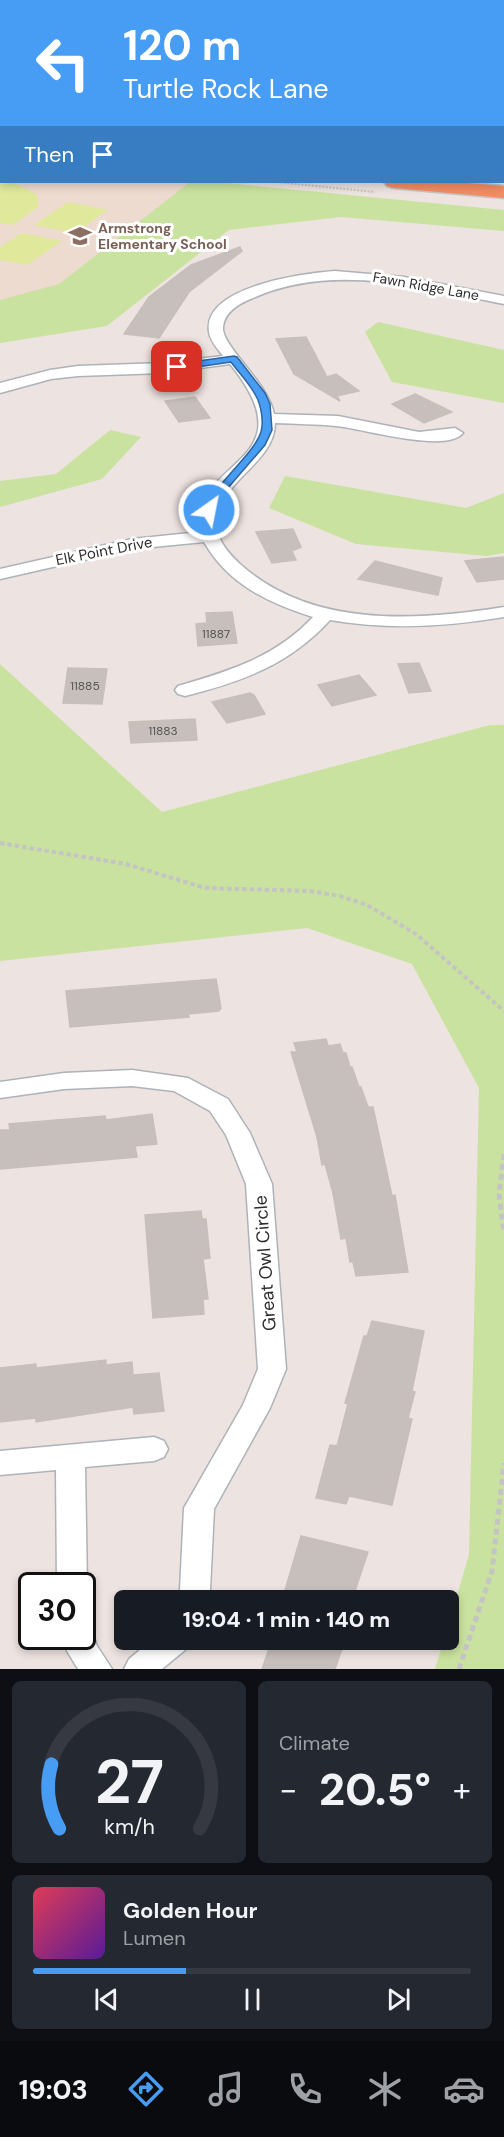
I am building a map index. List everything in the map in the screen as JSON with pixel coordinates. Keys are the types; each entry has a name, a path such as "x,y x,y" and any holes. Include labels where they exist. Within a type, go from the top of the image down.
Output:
{"highway":[{"path":"405,183 504,192"}],"street":[{"name":"Fawn Ridge Lane","path":"267,418 260,393 220,341 216,331 223,311 247,294 276,284 320,276 370,276 504,300"},
{"path":"0,388 50,375 78,371 163,368 234,359"},
{"path":"456,434 419,437 338,421 267,418 267,430 261,442 216,495 209,510 207,523 210,536 235,571 255,586 278,598 326,613 372,621 407,623 442,622 504,612"},
{"name":"Elk Point Drive","path":"0,574 82,553 132,544 210,536"},
{"path":"185,690 273,660 308,636 326,613"},
{"name":"Great Owl Circle","path":"0,1090 64,1081 132,1078 179,1084 219,1105 238,1133 259,1184 272,1369 256,1408 199,1508 195,1590"},
{"path":"0,1463 153,1449"},
{"path":"70,1457 72,1572"},
{"path":"83,1650 96,1669"},
{"path":"140,1669 162,1650"}],"path":[{"path":"0,843 107,859 147,869 191,885 208,888 308,891 353,898 403,923 504,1011"},
{"path":"504,1154 500,1167 497,1201 504,1233"},
{"path":"459,1669 492,1571 504,1463"}],"shaded area":[{"name":"Armstrong Elementary School","path":"0,183 244,183 75,290 0,308"}],"green space":[{"path":"0,183 21,186 38,196 38,207 13,225 0,223"},
{"path":"189,183 225,183 504,210 504,231 341,217 229,230 107,326 0,343 0,300 59,284"},
{"path":"68,202 108,210 75,233 34,225"},
{"path":"22,233 62,241 27,265 0,260 0,247"},
{"path":"378,322 504,350 504,403 392,382 365,332"},
{"path":"110,430 141,437 102,479 0,507 0,481 56,474"},
{"path":"285,476 466,508 504,493 504,553 487,556 356,544 269,508"},
{"path":"0,664 162,812 490,725 504,725 504,1669 435,1669 441,1650 459,1650 459,1590 469,1554 479,1088 412,964 307,928 0,961"}],"building":[{"path":"240,247 242,251 189,292 159,338 124,334 149,297 191,265"},
{"path":"306,337 327,377 336,374 359,391 337,396 340,401 294,374 276,339"},
{"path":"415,394 452,412 424,423 392,404"},
{"path":"195,397 210,418 179,422 165,401"},
{"path":"293,529 301,547 292,551 296,560 272,563 256,532"},
{"path":"504,557 504,579 477,582 465,561"},
{"path":"375,561 442,578 438,595 358,579"},
{"path":"232,612 237,643 198,646 196,624 207,623 206,613"},
{"path":"419,663 431,691 409,693 398,664"},
{"path":"68,668 107,669 102,704 63,703"},
{"path":"359,675 376,695 332,706 318,685"},
{"path":"250,693 254,695 265,714 227,723 212,702"},
{"path":"195,719 197,740 131,743 129,722"},
{"path":"216,979 221,1008 219,1011 188,1014 189,1017 70,1027 66,991"},
{"path":"326,1039 328,1046 340,1044 343,1053 346,1053 368,1107 373,1107 392,1196 395,1195 408,1272 356,1276 353,1262 350,1262 346,1238 341,1239 333,1193 325,1164 322,1165 317,1137 291,1052 297,1052 294,1043"},
{"path":"152,1114 157,1144 135,1146 137,1157 0,1169 0,1130 10,1130 9,1124 105,1116 106,1120"},
{"path":"201,1211 202,1219 206,1219 210,1258 203,1259 208,1299 203,1299 204,1314 153,1318 145,1215"},
{"path":"372,1321 424,1331 412,1391 415,1392 408,1418 412,1419 392,1505 349,1496 346,1504 316,1498 330,1445 337,1446 348,1404 345,1403 364,1336 367,1336"},
{"path":"106,1360 106,1365 132,1362 133,1375 159,1373 164,1411 134,1414 133,1407 36,1422 36,1418 0,1422 0,1368 36,1364 36,1368"},
{"path":"301,1536 368,1552 355,1590 285,1590"},
{"path":"269,1650 342,1650 335,1669 262,1669"}],"place":[{"name":"Armstrong Elementary School","path":"80,236"}],"route":[{"path":"177,367 234,359 260,393 265,404 267,430 261,442 216,495 209,510"}]}
